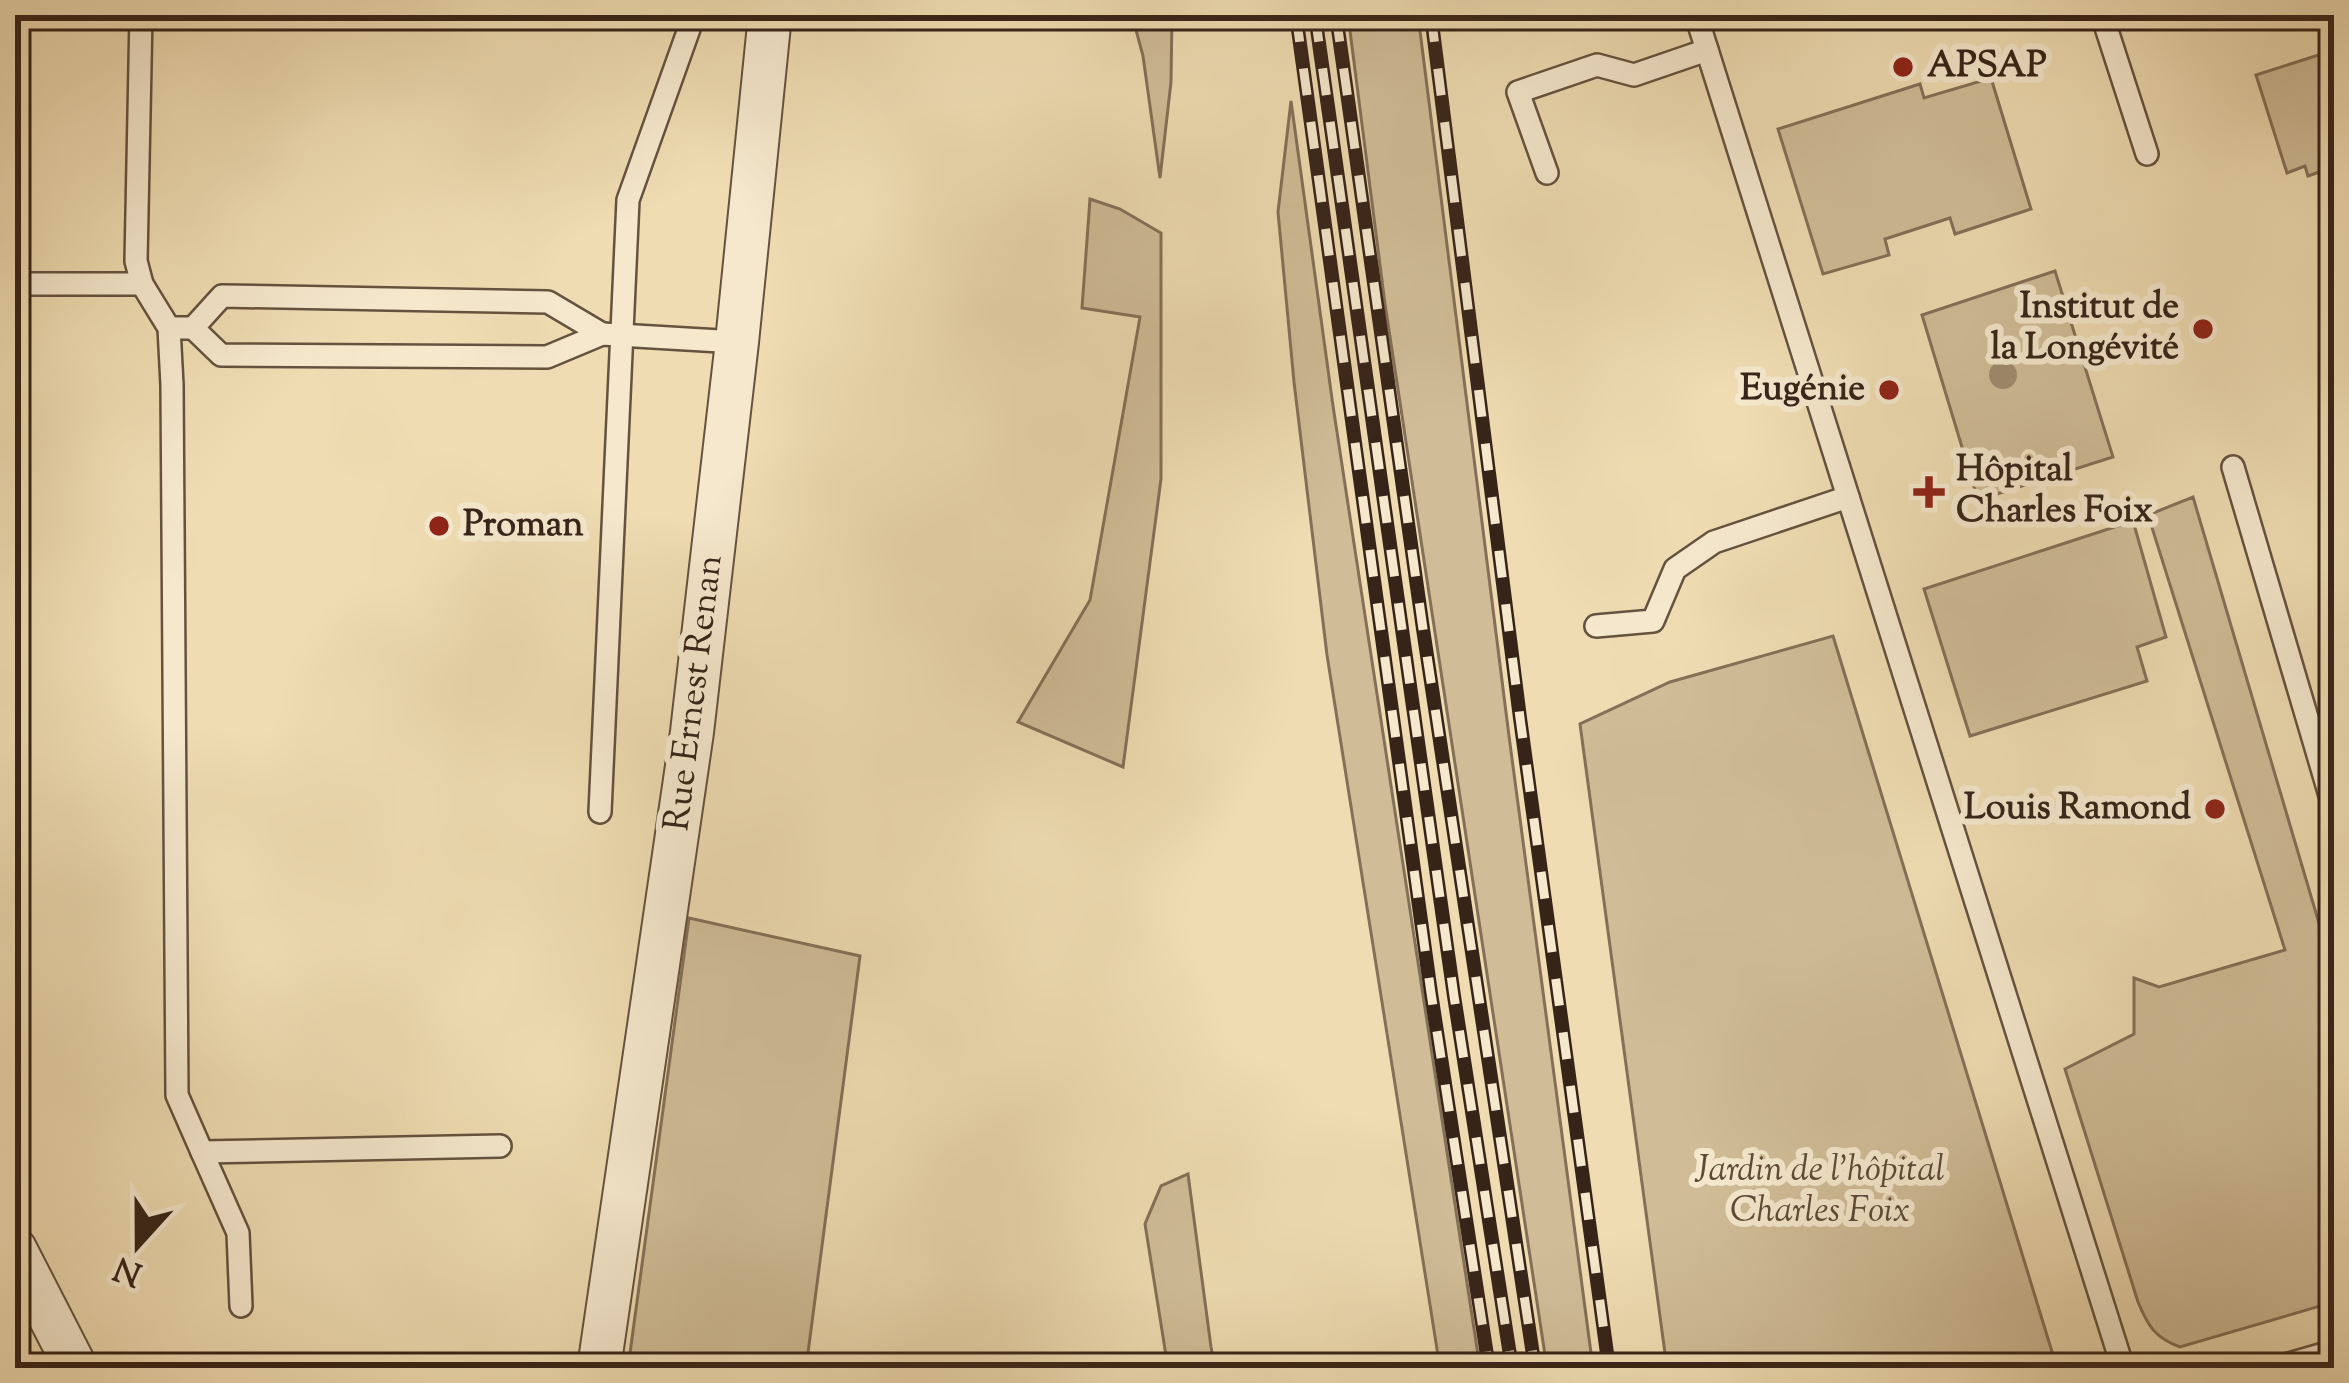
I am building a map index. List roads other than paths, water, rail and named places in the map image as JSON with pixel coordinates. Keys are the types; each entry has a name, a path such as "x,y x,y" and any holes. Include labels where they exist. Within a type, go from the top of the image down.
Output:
{"street":[{"name":"Rue Ernest Renan","path":"599,1368 692,732 770,15"},
{"path":"15,1249 76,1368"}],"lane":[{"path":"141,15 136,262 142,284 170,328 177,1095 238,1233 241,1306"},
{"path":"600,812 612,334 628,200 694,15"},
{"path":"1696,15 2123,1368"},
{"path":"2102,15 2147,154"},
{"path":"1547,173 1518,92 1597,65 1634,75 1706,50"},
{"path":"15,284 142,284"},
{"path":"193,328 222,296 548,302 612,334 737,342"},
{"path":"170,328 193,328 221,355 547,357 612,334"},
{"path":"2233,466 2334,808"},
{"path":"1596,626 1653,621 1675,569 1714,542 1848,497"},
{"path":"202,1152 500,1146"},
{"path":"2275,1368 2334,1351"}],"railway":[{"path":"1296,15 1431,993 1489,1368"},
{"path":"1315,15 1454,996 1512,1368"},
{"path":"1336,15 1535,1368"},
{"path":"1431,15 1609,1368"}],"place":[{"name":"APSAP","path":"1903,67"},
{"name":"Institut de la Longévité","path":"2203,329"},
{"name":"Eugénie","path":"1889,390"},
{"name":"Hôpital Charles Foix","path":"1929,492"},
{"name":"Proman","path":"439,526"},
{"name":"Louis Ramond","path":"2215,809"}],"park label":[{"name":"Jardin de l'hôpital Charles Foix","path":"1820,1192"}]}
